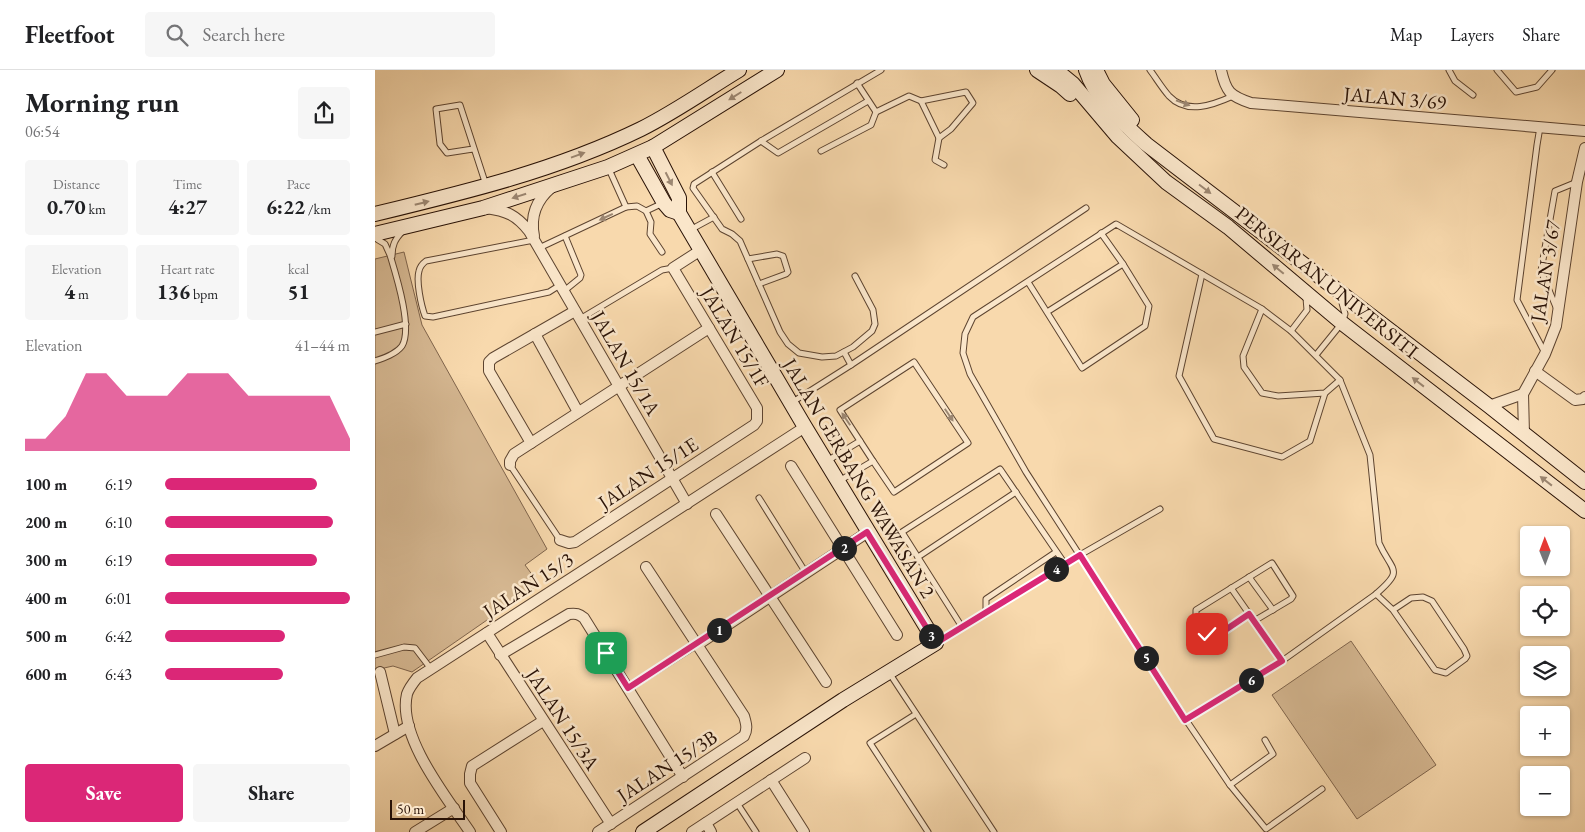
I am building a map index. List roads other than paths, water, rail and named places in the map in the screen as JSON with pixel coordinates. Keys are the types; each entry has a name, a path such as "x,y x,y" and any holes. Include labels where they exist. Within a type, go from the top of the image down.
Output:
{"main road":[{"path":"375,236 483,208 608,167 653,147 777,70"},
{"path":"1037,70 1061,86 1079,102 1120,150 1166,182"},
{"name":"PERSIARAN UNIVERSITI","path":"1056,70 1073,84 1118,137 1166,182 1228,227 1302,289 1346,331 1585,511"},
{"name":"PERSIARAN UNIVERSITI","path":"1086,70 1089,79 1112,112 1146,144 1489,406 1585,482"},
{"path":"1096,70 1103,84 1126,114 1183,172"},
{"path":"375,214 486,186 597,148 675,110 735,72"},
{"name":"JALAN GERBANG WAWASAN 2","path":"653,147 679,198 679,213 837,482 936,643"},
{"name":"JALAN GERBANG WAWASAN 2","path":"637,155 664,203 670,210 679,213"},
{"path":"643,832 843,700 936,643"}],"street":[{"path":"1221,70 1227,90 1233,96"},
{"name":"JALAN 3/69","path":"1233,96 1251,103 1585,131"},
{"name":"JALAN 3/67","path":"1523,394 1545,354 1555,326 1577,182 1585,148"},
{"name":"JALAN 15/1A","path":"537,244 532,226 533,211 540,197 556,184"},
{"name":"JALAN 15/1A","path":"483,208 511,214 523,224 537,244 687,504"},
{"path":"673,268 701,250"},
{"name":"JALAN 15/1F","path":"673,268 757,408 757,421 754,425"},
{"path":"531,443 489,371 489,362 535,334 578,315"},
{"path":"510,465 511,457 531,443 709,328"},
{"path":"535,334 578,412"},
{"path":"1535,371 1575,400 1585,397"},
{"path":"1489,406 1523,394 1524,434"},
{"name":"JALAN 15/1E","path":"560,540 569,543 575,542 754,425"},
{"name":"JALAN 15/3","path":"469,832 422,759 409,726 406,701 407,692 417,678 805,427"},
{"path":"791,466 897,635"},
{"path":"716,514 826,682"},
{"path":"646,566 697,645 867,532"},
{"path":"500,655 569,614 577,613 584,618 683,777"},
{"name":"JALAN 15/3A","path":"487,633 611,824"},
{"name":"JALAN 15/3B","path":"598,832 744,736 747,731 747,723 744,716 697,645"},
{"path":"380,672 395,734"},
{"path":"501,832 470,783 472,766 543,721"},
{"path":"375,746 409,726"},
{"path":"691,832 709,827 737,803 805,758"},
{"path":"771,780 804,832"},
{"path":"415,832 454,808"}],"lane":[{"path":"855,276 873,310 875,324 871,331 853,347 836,356 822,357 799,353 780,332 740,241 722,229 693,188 694,184 761,141 881,70"},
{"path":"1150,70 1170,97 1179,103 1203,107 1233,96"},
{"path":"1449,70 1455,82 1473,95"},
{"path":"1497,70 1516,92 1537,87 1551,70"},
{"path":"857,84 876,112"},
{"path":"821,151 871,125 876,112 909,96 921,100 966,92 973,103 951,129 939,138"},
{"path":"921,100 939,138 935,160 944,165"},
{"path":"761,141 778,153 868,101"},
{"path":"473,149 447,153 440,144 436,109 460,105 486,186"},
{"path":"1540,127 1517,300 1545,354"},
{"path":"608,167 625,207"},
{"path":"712,172 741,219"},
{"path":"1558,311 1541,271 1555,191 1577,182"},
{"path":"646,211 664,203"},
{"path":"565,236 581,275 580,278 562,288 549,292 433,317 425,316 422,307 418,273 421,265 426,261 537,244 565,236 625,207 637,206 646,211 651,222 651,234 662,252"},
{"path":"791,404 1086,208"},
{"path":"689,230 714,217"},
{"path":"1185,720 1282,661 1376,594 1391,581 1394,574 1393,566 1384,556 1379,544 1370,455 1340,380 1291,331 1262,310 1116,224 973,317 965,334 963,353 969,374 1026,472 1185,720 1230,785 1266,829 1322,789"},
{"path":"392,259 395,240 408,226"},
{"path":"1028,282 1083,368 1145,326 1149,306 1101,233"},
{"path":"375,236 385,244 392,259 406,324 405,338 401,348 375,361"},
{"path":"748,259 777,254 783,256 788,272 759,284"},
{"path":"1047,312 1123,264"},
{"path":"578,315 662,270 673,268"},
{"path":"1202,274 1179,376 1214,439 1281,457 1310,441 1325,393 1340,380"},
{"path":"1291,331 1307,310 1307,301 1302,289"},
{"path":"1337,289 1344,305 1346,331"},
{"path":"1262,310 1243,356 1243,362 1244,367 1263,393 1278,396 1325,393"},
{"path":"375,332 406,324"},
{"path":"1316,355 1332,336 1346,331"},
{"path":"1332,336 1346,331"},
{"path":"844,352 851,365"},
{"path":"914,362 968,443 894,492 861,441 840,410 914,362"},
{"path":"826,462 861,441"},
{"path":"837,482 873,460"},
{"path":"510,465 560,540"},
{"path":"962,627 902,532 1000,469 1065,564"},
{"path":"918,557 1016,492"},
{"path":"759,498 806,573"},
{"path":"936,643 1080,555 1160,510"},
{"path":"986,613 986,600 1056,552"},
{"path":"1249,614 1215,637 1207,634 1196,615 1197,610 1272,563 1293,596 1254,621"},
{"path":"1249,577 1273,610"},
{"path":"1231,588 1282,661"},
{"path":"1376,594 1393,610 1435,670 1445,673 1467,656 1433,602 1423,597 1411,598 1393,610"},
{"path":"628,688 697,645"},
{"path":"375,655 404,647 415,648 431,669"},
{"path":"889,672 994,832"},
{"path":"917,714 870,743 928,832"},
{"path":"1230,785 1273,754 1265,740"},
{"path":"737,803 756,832"}]}
